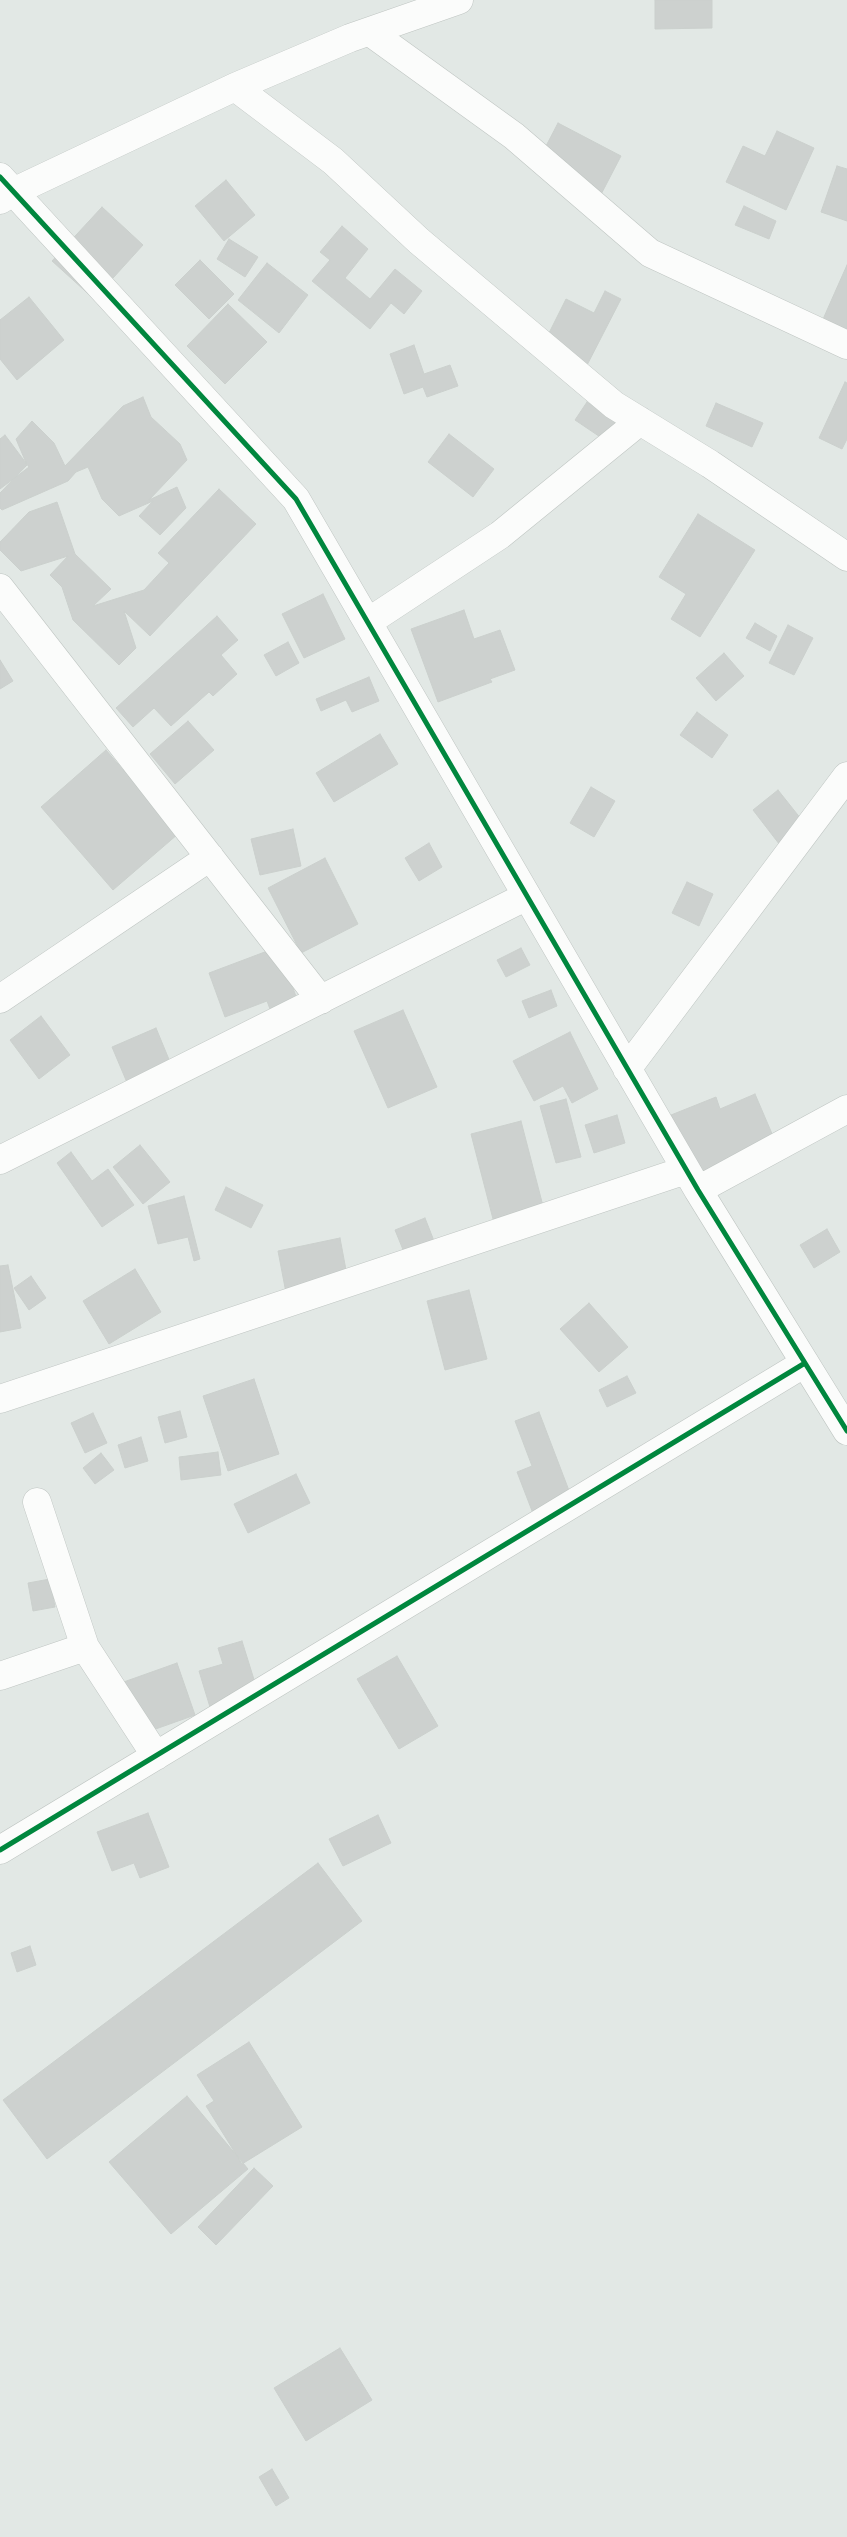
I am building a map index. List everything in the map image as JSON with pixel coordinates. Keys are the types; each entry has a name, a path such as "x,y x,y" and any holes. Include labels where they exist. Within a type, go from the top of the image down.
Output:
{"street":[{"path":"459,0 370,32 235,87 4,190 296,499 692,1180 847,1431"},
{"path":"370,32 514,136 650,253 847,345"},
{"path":"235,87 333,161 419,241 614,405 710,464 847,557"},
{"path":"368,622 500,535 640,421"},
{"path":"0,588 321,1000"},
{"path":"627,1069 847,776"},
{"path":"0,999 210,857"},
{"path":"0,1160 527,896"},
{"path":"0,1399 692,1180 847,1109"},
{"path":"0,1850 805,1363"},
{"path":"36,1502 85,1647 156,1756"},
{"path":"0,1676 85,1647"}],"building":[{"path":"655,0 712,0 712,28 655,29"},
{"path":"558,123 621,156 596,204 533,171"},
{"path":"777,131 814,148 786,210 726,182 743,146 765,156"},
{"path":"837,166 847,169 847,221 821,212"},
{"path":"226,180 255,215 224,241 195,206"},
{"path":"744,206 776,221 769,239 735,225"},
{"path":"102,207 143,245 94,299 52,261"},
{"path":"342,226 368,249 345,278 370,299 395,269 422,291 404,314 391,303 370,329 312,281 330,260 320,252"},
{"path":"229,239 258,257 245,277 217,259"},
{"path":"200,260 234,294 209,319 175,285"},
{"path":"267,263 308,295 279,333 238,300"},
{"path":"847,265 847,350 816,335"},
{"path":"605,291 621,299 585,369 542,347 566,299 594,313"},
{"path":"29,297 64,340 17,380 0,359 0,320"},
{"path":"228,304 267,342 225,384 187,346"},
{"path":"414,345 424,374 450,365 458,386 427,397 423,387 404,394 390,354"},
{"path":"845,382 847,383 847,439 842,449 819,438"},
{"path":"143,397 151,417 180,444 187,460 149,500 177,487 186,508 160,535 139,516 153,501 119,516 102,499 88,467 76,472 68,481 2,510 0,508 0,493 27,465 16,439 32,421 54,443 65,466 123,406"},
{"path":"587,402 630,430 618,449 575,420"},
{"path":"716,403 763,423 752,447 706,426"},
{"path":"449,434 494,469 473,497 428,462"},
{"path":"5,435 29,467 0,489 0,439"},
{"path":"219,489 256,524 150,636 124,611 136,648 119,665 73,620 62,587 50,575 68,556 21,571 0,550 0,542 29,512 57,502 75,554 111,589 93,606 144,590 169,563 158,553"},
{"path":"698,514 755,550 700,637 671,619 686,594 659,577"},
{"path":"323,594 345,639 304,658 282,614"},
{"path":"464,610 474,639 500,630 515,670 490,679 492,682 438,702 411,629"},
{"path":"217,616 238,640 221,655 237,674 213,696 209,692 171,726 154,708 133,727 116,708"},
{"path":"755,623 777,636 770,651 746,638"},
{"path":"788,625 813,638 794,675 769,663"},
{"path":"288,642 299,663 276,676 264,655"},
{"path":"724,653 744,676 716,701 696,678"},
{"path":"0,660 13,681 0,689"},
{"path":"369,677 379,701 352,712 346,700 321,711 316,699"},
{"path":"697,712 728,735 712,758 680,735"},
{"path":"188,721 214,750 175,784 150,754"},
{"path":"380,734 398,764 334,802 316,773"},
{"path":"106,750 178,834 113,890 41,807"},
{"path":"591,787 615,801 594,837 570,823"},
{"path":"778,790 809,829 783,849 753,810"},
{"path":"293,829 301,866 260,875 251,839"},
{"path":"429,843 442,867 419,881 405,858"},
{"path":"325,858 358,924 301,953 268,888"},
{"path":"687,882 713,894 699,926 672,913"},
{"path":"278,947 301,1010 274,1020 267,1001 225,1017 209,973"},
{"path":"521,948 530,965 506,977 497,960"},
{"path":"551,990 557,1006 529,1018 522,1001"},
{"path":"403,1010 437,1087 388,1108 354,1031"},
{"path":"41,1016 70,1055 39,1079 10,1040"},
{"path":"156,1028 175,1074 131,1092 112,1047"},
{"path":"570,1032 598,1089 572,1103 563,1086 534,1101 513,1061"},
{"path":"755,1094 779,1150 700,1184 671,1115 716,1097 720,1109"},
{"path":"566,1099 581,1157 556,1163 540,1106"},
{"path":"617,1115 625,1143 594,1153 585,1125"},
{"path":"521,1121 543,1206 493,1219 471,1134"},
{"path":"140,1145 170,1182 143,1204 113,1167"},
{"path":"71,1152 92,1181 108,1169 134,1205 102,1227 57,1163"},
{"path":"226,1187 263,1205 251,1228 215,1210"},
{"path":"184,1196 200,1259 194,1261 188,1237 158,1244 148,1206"},
{"path":"425,1218 438,1251 408,1262 395,1230"},
{"path":"827,1229 840,1252 814,1268 800,1245"},
{"path":"340,1238 349,1286 287,1298 278,1251"},
{"path":"8,1265 21,1328 0,1332 0,1266"},
{"path":"135,1269 161,1312 109,1344 83,1301"},
{"path":"31,1276 46,1298 29,1310 14,1288"},
{"path":"469,1290 487,1359 445,1370 427,1301"},
{"path":"589,1303 628,1347 599,1372 560,1329"},
{"path":"627,1376 636,1393 607,1407 599,1390"},
{"path":"254,1379 279,1454 228,1471 203,1396"},
{"path":"180,1411 187,1437 165,1443 158,1417"},
{"path":"539,1412 573,1501 534,1516 517,1472 532,1466 515,1421"},
{"path":"93,1413 107,1443 85,1453 71,1423"},
{"path":"141,1437 148,1461 125,1468 118,1445"},
{"path":"218,1452 221,1475 181,1480 179,1457"},
{"path":"101,1453 114,1470 95,1484 83,1468"},
{"path":"296,1474 310,1503 248,1533 234,1504"},
{"path":"50,1579 55,1607 33,1611 28,1583"},
{"path":"242,1641 261,1702 213,1717 199,1671 223,1664 218,1648"},
{"path":"397,1656 438,1726 399,1749 357,1679"},
{"path":"177,1663 195,1715 136,1736 118,1684"},
{"path":"148,1813 169,1867 140,1878 134,1863 112,1871 97,1832"},
{"path":"378,1815 391,1843 343,1866 329,1839"},
{"path":"318,1863 362,1921 47,2159 3,2100"},
{"path":"30,1946 36,1965 17,1972 11,1953"},
{"path":"249,2042 302,2127 242,2164 206,2106 214,2101 197,2075"},
{"path":"187,2096 248,2169 171,2234 109,2162"},
{"path":"254,2168 273,2186 216,2245 198,2227"},
{"path":"340,2348 372,2400 306,2441 274,2388"},
{"path":"272,2469 289,2498 276,2506 259,2477"}],"cycle path":[{"path":"0,177 296,499 698,1190 847,1431"},
{"path":"0,1850 805,1363"}]}
